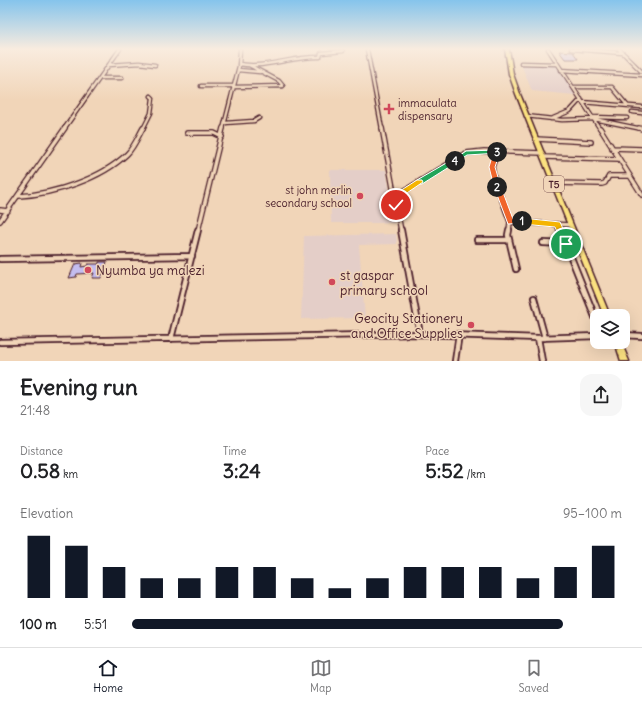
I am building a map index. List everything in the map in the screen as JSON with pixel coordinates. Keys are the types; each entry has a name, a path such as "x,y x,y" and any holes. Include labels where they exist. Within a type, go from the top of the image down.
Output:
{"highway":[{"name":"T5","path":"510,66 514,83 526,116 604,309"},
{"path":"621,349 625,361"}],"street":[{"path":"0,221 19,196 108,66"},
{"path":"171,339 222,136 233,86 239,66"},
{"path":"201,86 283,86 279,81 249,66"},
{"path":"370,66 420,334"},
{"path":"558,66 582,100 642,195"},
{"path":"561,70 642,74 640,69"},
{"path":"238,70 261,72"},
{"path":"101,78 122,78"},
{"path":"573,87 612,87 627,105"},
{"path":"19,196 35,196 77,184 121,160 134,145 146,122 153,105 153,98 151,96"},
{"path":"551,119 552,117 564,114 573,109 576,102 582,100 642,107"},
{"path":"632,112 642,113"},
{"path":"526,116 551,119 627,118"},
{"path":"225,123 254,121 259,118"},
{"path":"593,118 642,129"},
{"path":"186,133 214,133 222,136"},
{"path":"536,139 562,142 591,142"},
{"path":"612,148 642,149"},
{"path":"394,198 466,153 497,152 542,155 560,159 619,159"},
{"path":"497,152 492,167 494,178 510,222 509,240 516,269"},
{"path":"553,183 602,184 605,183 609,176 630,176"},
{"path":"0,210 8,210"},
{"path":"510,222 570,225"},
{"path":"557,224 592,309"},
{"path":"477,240 509,240"},
{"path":"543,243 566,244"},
{"path":"0,259 192,256"},
{"path":"534,298 545,338"},
{"path":"0,342 420,334 459,334 538,338 590,336"},
{"path":"454,361 459,334"},
{"path":"630,335 642,336"},
{"path":"538,338 542,361"}],"shaded area":[{"path":"522,66 557,66 575,95 532,91"},
{"name":"st john merlin secondary school","path":"330,170 386,170 395,223 331,223"},
{"name":"st gaspar primary school","path":"396,234 397,244 359,245 365,318 301,319 304,236"}],"building":[{"name":"Nyumba ya malezi","path":"99,262 107,262 101,278 92,278 94,273 77,274 76,277 69,278 75,264 82,263 81,267 87,266 88,264 99,264"}],"place":[{"name":"immaculata dispensary","path":"389,109"},
{"name":"st john merlin secondary school","path":"360,196"},
{"name":"Nyumba ya malezi","path":"88,270"},
{"name":"st gaspar primary school","path":"332,282"},
{"name":"Geocity Stationery and Office Supplies","path":"471,325"}],"route":[{"path":"396,205 394,198 466,153 484,151 497,152 492,167 494,178 510,222 520,221 557,224 566,244"}]}
